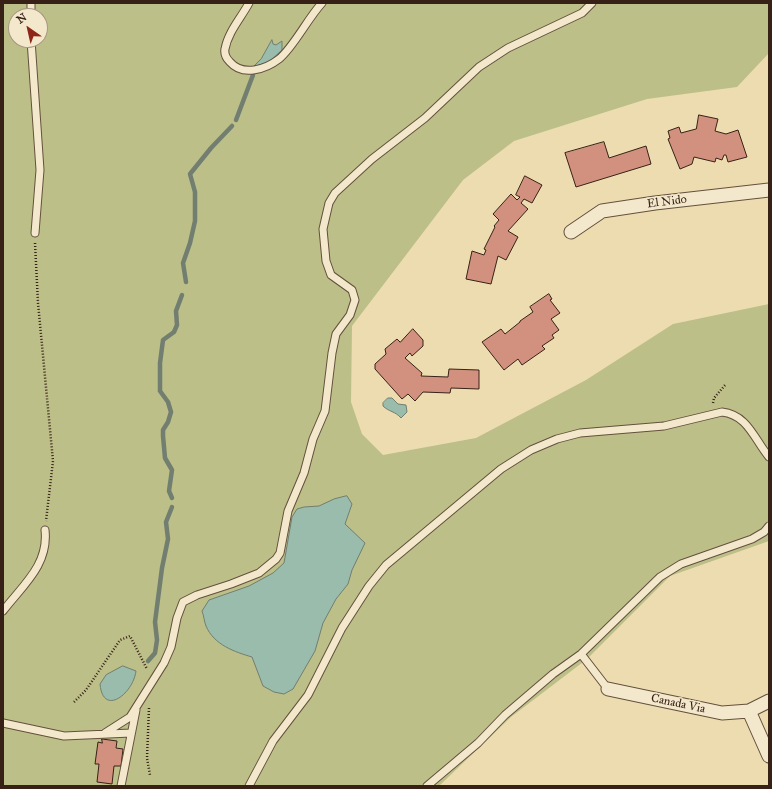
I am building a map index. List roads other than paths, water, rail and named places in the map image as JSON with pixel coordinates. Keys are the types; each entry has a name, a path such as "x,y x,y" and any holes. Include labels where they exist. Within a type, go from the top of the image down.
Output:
{"street":[{"name":"El Nido","path":"571,232 602,211 655,203 769,190"},
{"name":"Canada Via","path":"608,689 722,713 749,711 769,702"},
{"path":"749,711 769,756"}],"lane":[{"path":"249,3 231,33 225,50 226,57 234,66 239,70 251,71 268,66 281,58 322,3"},
{"path":"105,733 125,721 136,708 153,680 171,647 177,618 183,602 196,594 231,584 259,573 276,559 280,553 288,511 304,473 313,439 325,411 332,353 336,334 350,315 355,300 352,290 331,275 326,260 323,229 329,203 334,194 372,159 425,118 479,67 508,48 582,13 592,3"},
{"path":"32,48 40,170 35,233"},
{"path":"249,786 273,741 308,695 342,628 369,586 386,564 501,469 531,450 557,439 580,433 664,426 712,414 732,413 739,417 749,427 769,457"},
{"path":"427,786 478,743 505,715 547,679 581,654 660,577 670,570 689,561 752,539 764,532 769,526"},
{"path":"3,611 35,574 46,538 45,530"},
{"path":"581,654 608,689"},
{"path":"121,786 136,708"},
{"path":"3,723 64,736 131,733"}],"waterway":[{"path":"236,120 253,75"},
{"path":"186,282 183,263 190,243 195,221 195,192 190,174 211,148 232,126"},
{"path":"172,498 169,491 172,470 165,458 163,436 163,430 168,422 171,412 168,402 160,391 160,363 163,340 174,332 177,325 176,311 182,295"},
{"path":"148,661 155,653 157,640 155,622 162,568 168,539 166,522 172,507"}]}
